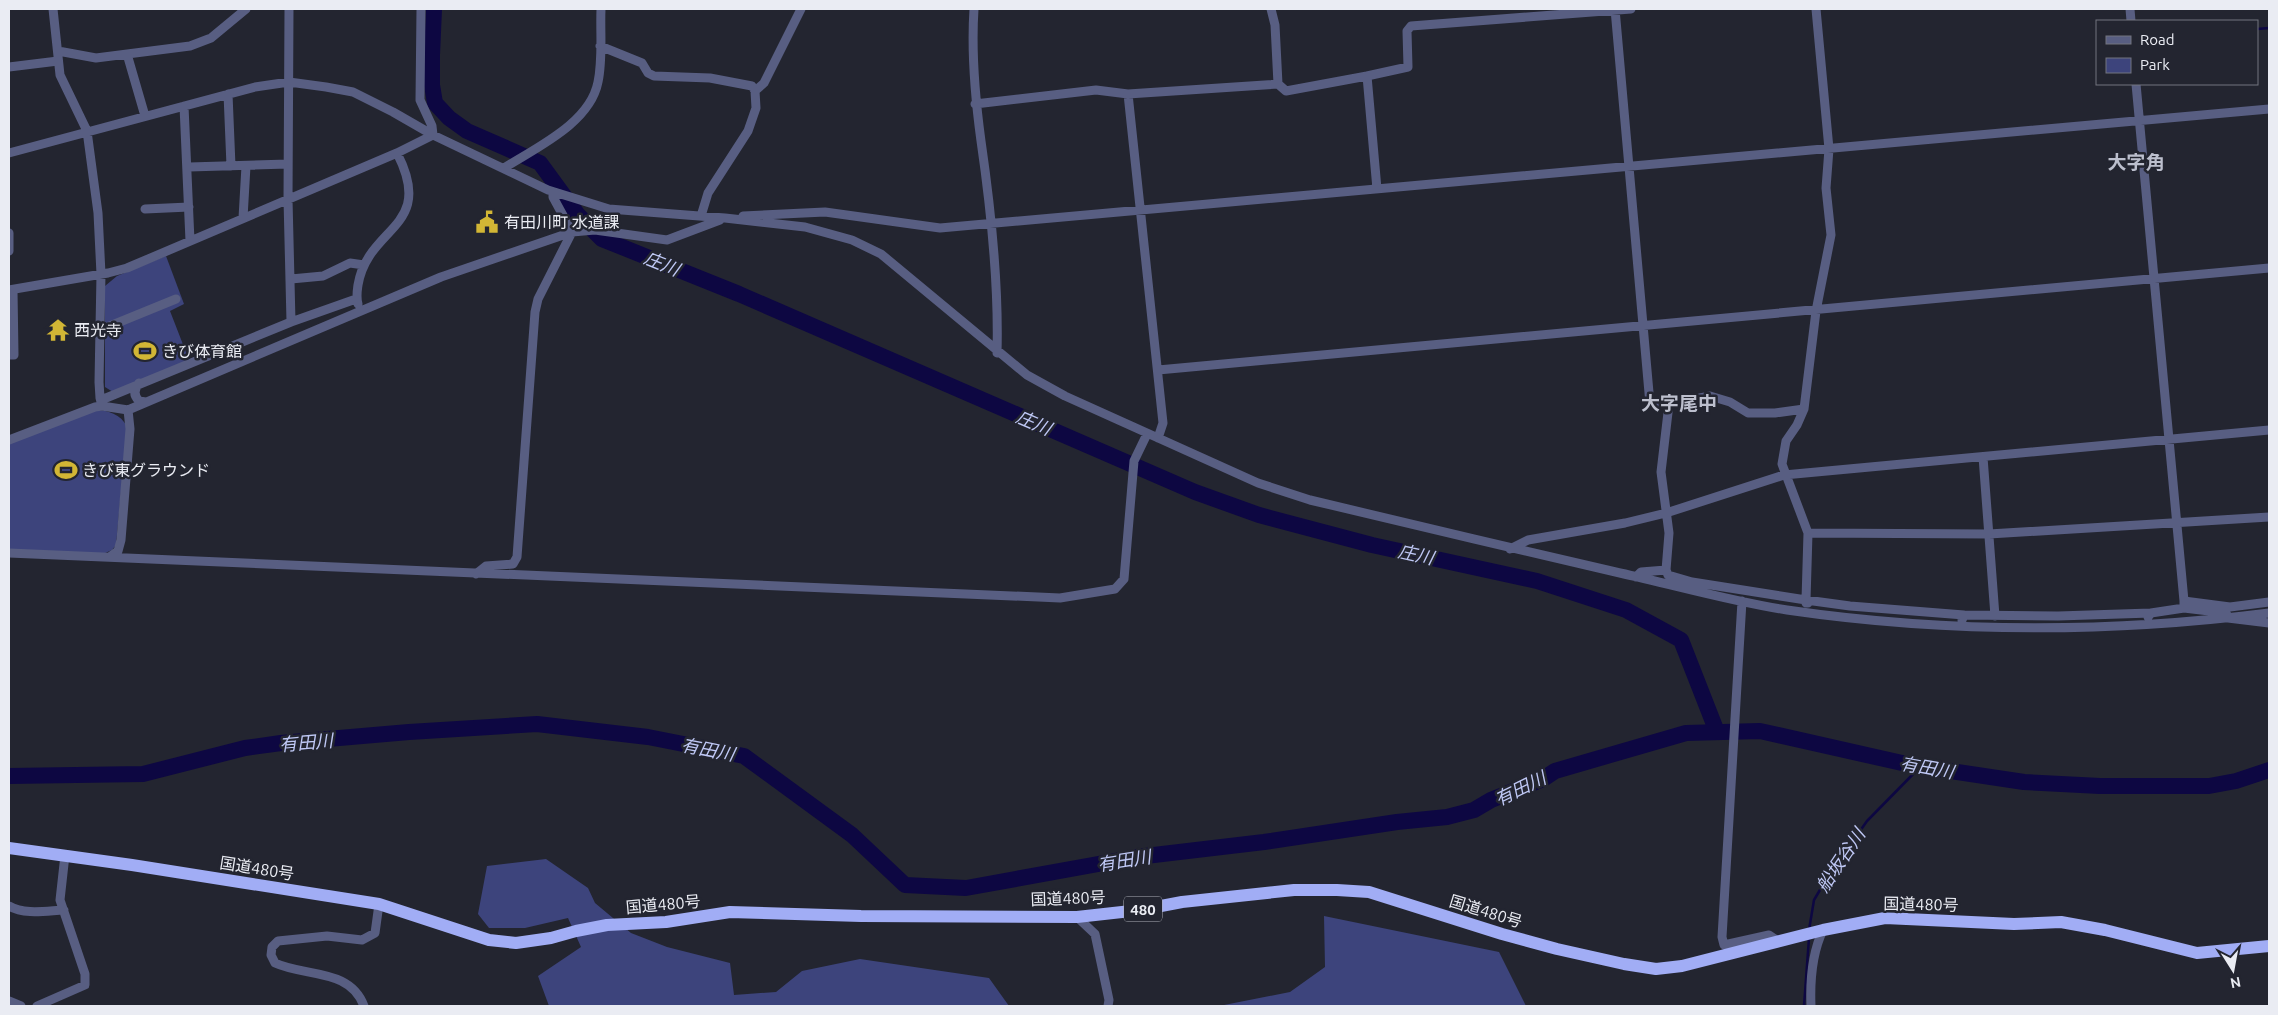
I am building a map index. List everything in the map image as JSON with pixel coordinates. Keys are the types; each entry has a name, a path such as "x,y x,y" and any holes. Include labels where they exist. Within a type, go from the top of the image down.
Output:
{"highway":[{"name":"国道480号","path":"9,848 379,904 489,940 516,942 552,938 607,926 698,919 730,912 861,916 1077,917 1140,910 1182,902 1294,890 1337,890 1369,892 1502,934 1557,949 1624,964 1656,968 1682,966 1823,930 1885,918 2014,924 2061,922 2106,930 2197,953 2269,946"}],"street":[{"path":"53,9 62,84 87,131 98,212 101,402"},
{"path":"58,51 91,58 198,44 219,32 246,9"},
{"path":"289,9 288,199 291,322"},
{"path":"421,9 420,100 432,126 433,135"},
{"path":"504,168 580,117 591,101 598,82 601,9"},
{"path":"755,91 764,83 801,9"},
{"path":"974,9 972,40 975,104 990,224 998,324 997,353"},
{"path":"1271,9 1275,25 1278,84"},
{"path":"975,104 1096,90 1128,94 1278,84 1286,91 1408,68 1406,31 1411,26 1631,9"},
{"path":"1816,9 1829,149 1826,188 1831,235 1816,311 1804,409 1797,425 1786,441 1782,464 1784,475 1808,533 1806,603 1838,610 1842,616"},
{"path":"1615,10 1650,404 1669,404 1710,396 1730,402 1748,413 1775,413 1804,409"},
{"path":"600,46 642,63 654,76 710,78 752,86 755,91 756,108 748,131 708,193 700,216"},
{"path":"128,54 145,116"},
{"path":"9,67 58,61"},
{"path":"1367,76 1377,189"},
{"path":"9,153 228,94 289,82 326,86 352,92 393,112 433,135 553,192 609,209 725,218 805,227 852,240 881,254 997,353 1027,375 1065,396 1147,434 1258,483 1310,500 1636,577 1742,605 1842,616 1961,625 2044,628 2145,624 2269,613"},
{"path":"2136,85 2184,605"},
{"path":"228,94 232,166"},
{"path":"1128,94 1142,210 1163,423 1158,438"},
{"path":"184,106 190,241"},
{"path":"101,402 128,410 360,310 441,278 572,232 595,230 667,240 725,218 825,212 940,228 2269,109"},
{"path":"9,355 14,354 11,290 127,268 423,142 433,135"},
{"path":"360,310 356,299 364,265 401,218 409,203 408,176 397,153"},
{"path":"188,168 288,164"},
{"path":"244,218 246,166"},
{"path":"553,192 553,197 572,232"},
{"path":"145,209 189,207"},
{"path":"821,232 813,226 812,220 816,214 825,212"},
{"path":"476,574 486,566 512,564 517,557 535,312 538,299 572,232"},
{"path":"9,233 9,251"},
{"path":"291,280 323,276 350,263 364,265"},
{"path":"1158,370 2269,268"},
{"path":"100,330 176,298"},
{"path":"9,440 291,322 356,299"},
{"path":"139,384 135,390 136,396 139,401 146,402"},
{"path":"1669,404 1661,472 1669,533 1666,570 1668,575 1692,582 1850,606 1964,615 2058,616 2151,613 2184,605 2230,607 2269,602"},
{"path":"111,556 118,551 121,540 130,429 128,410"},
{"path":"1510,548 1528,540 1666,514 1784,475 2269,430"},
{"path":"9,553 1060,598 1115,589 1124,580 1134,461 1147,434"},
{"path":"1983,457 1995,616"},
{"path":"1808,533 1989,534 2269,517"},
{"path":"1636,577 1641,572 1666,570"},
{"path":"1742,605 1722,937 1724,945 1769,935 1778,942"},
{"path":"2184,605 2226,613 2228,618"},
{"path":"2145,624 2151,613"},
{"path":"1961,625 1964,615"},
{"path":"2228,618 2269,623"},
{"path":"37,1006 85,984 85,974 60,895 64,855"},
{"path":"364,1006 349,984 338,979 274,963 271,955 272,947 278,940 295,938 327,936 362,940 375,933 379,904"},
{"path":"9,906 28,912 64,910"},
{"path":"1077,917 1096,934 1109,1000 1108,1006"},
{"path":"1811,1006 1810,988 1816,944 1823,930"},
{"path":"9,1002 20,1006"}],"green space":[{"path":"166,256 184,304 170,311 189,360 113,392 105,387 105,286 117,276"},
{"name":"きび東グラウンド","path":"94,410 118,416 127,427 116,545 112,550 103,554 9,550 9,442"},
{"path":"546,859 588,888 595,903 631,933 667,947 730,963 734,995 776,992 802,971 860,959 989,978 1009,1006 549,1006 538,976 581,947 568,918 525,928 489,928 478,914 487,866"},
{"path":"1324,916 1499,952 1526,1006 1219,1006 1290,992 1325,967"}],"waterway":[{"name":"庄川","path":"434,9 432,85 435,103 449,118 467,131 540,163 578,215 602,239 739,294 1195,492 1259,515 1372,545 1537,581 1626,610 1681,640 1717,732"},
{"path":"2258,29 2269,28"},
{"name":"有田川","path":"9,776 143,774 245,748 281,743 537,724 648,737 744,756 852,835 905,885 966,888 1137,857 1447,817 1474,810 1491,800 1543,779 1555,771 1686,733 1760,731 1911,765 2024,782 2100,786 2209,786 2236,781 2269,770"},
{"name":"船坂谷川","path":"1809,930 1814,900 1827,878 1867,821 1921,766"},
{"name":"船坂谷川","path":"1804,1006 1809,938"}],"place":[{"name":"有田川町 水道課","path":"487,222"},
{"name":"西光寺","path":"58,330"},
{"name":"きび体育館","path":"145,351"},
{"name":"きび東グラウンド","path":"66,470"}],"district":[{"name":"大字角","path":"2136,162"},
{"name":"大字尾中","path":"1679,403"}]}
